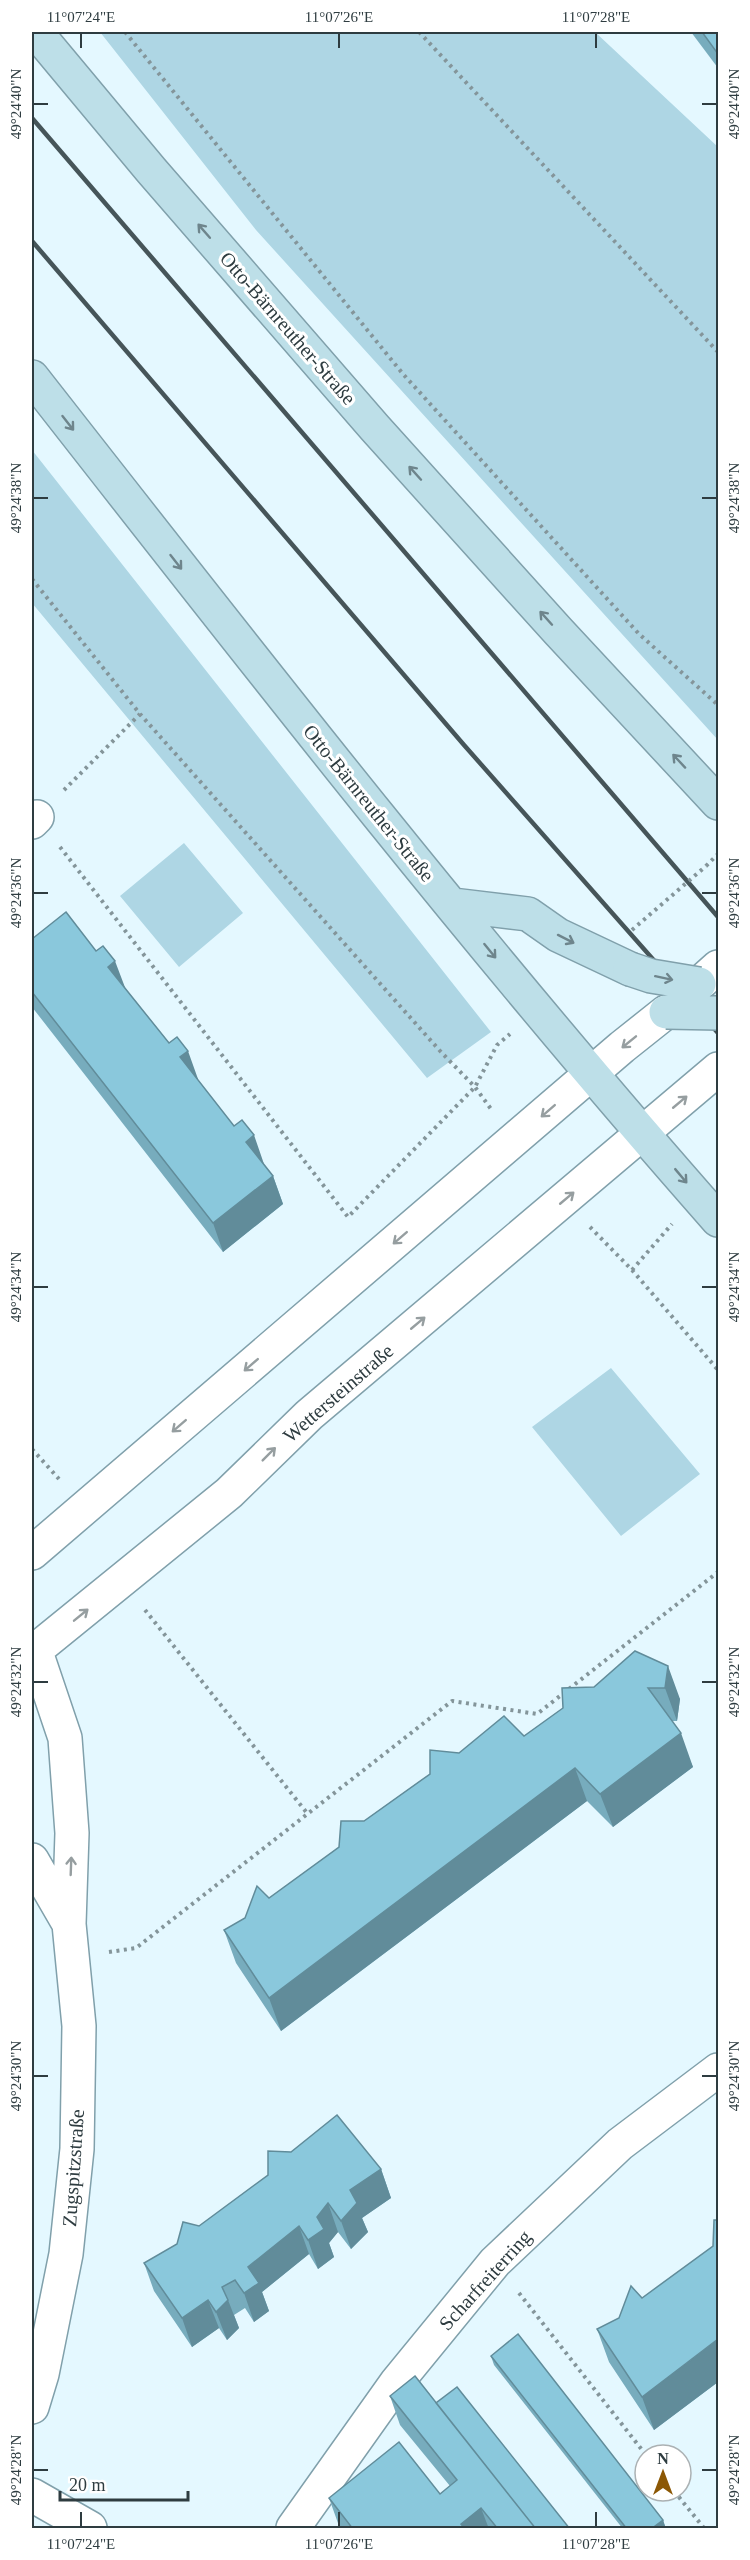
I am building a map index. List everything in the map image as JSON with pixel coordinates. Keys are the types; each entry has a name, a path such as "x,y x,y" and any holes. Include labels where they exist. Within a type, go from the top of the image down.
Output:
{"main road":[{"name":"Otto-Bärnreuther-Straße","path":"36,32 175,197 383,437 558,632 718,803"},
{"name":"Otto-Bärnreuther-Straße","path":"32,376 227,627 453,906 718,1220"},
{"path":"453,906 528,914 558,935 630,969 651,976 712,978"},
{"path":"666,1012 718,1013"}],"street":[{"path":"32,1553 666,1012"},
{"name":"Wettersteinstraße","path":"33,1651 230,1493 309,1415 718,1070"},
{"name":"Zugspitzstraße","path":"32,2407 42,2374 66,2254 77,2149 79,2026 69,1924 72,1833 64,1737 33,1651"},
{"name":"Zugspitzstraße","path":"32,1860 69,1924"},
{"name":"Scharfreiterring","path":"293,2529 396,2383 495,2262 620,2144 718,2070"},
{"path":"32,2495 90,2529"}],"path":[{"path":"125,32 403,374 639,634 718,705"},
{"path":"419,32 718,352"},
{"path":"32,579 140,714 441,1052 476,1086 513,1141"},
{"path":"140,714 34,820 348,1217 476,1086"},
{"path":"625,937 718,854"},
{"path":"563,1201 632,1270 718,1370"},
{"path":"72,1958 136,1948 452,1701 537,1714 718,1572"},
{"path":"122,1581 307,1814"},
{"path":"495,2262 637,2443"},
{"path":"683,2503 704,2529"}],"shaded area":[{"path":"100,32 595,32 718,147 718,740 256,230"},
{"path":"32,450 491,1032 427,1078 32,603"},
{"path":"184,843 243,913 179,967 120,896"},
{"path":"611,1368 700,1474 621,1536 532,1427"}],"building":[{"path":"702,32 718,32 718,54"},
{"path":"66,912 96,951 103,946 115,961 108,967 169,1043 177,1037 188,1051 180,1057 234,1126 242,1120 254,1135 246,1142 273,1176 213,1223 32,992 32,939"},
{"path":"635,1651 668,1666 665,1688 648,1688 681,1733 600,1794 575,1768 269,1998 224,1930 245,1918 257,1886 269,1898 339,1847 341,1821 364,1821 430,1774 430,1750 459,1753 504,1716 524,1736 563,1708 562,1688 594,1687"},
{"path":"337,2115 381,2169 350,2190 357,2203 341,2221 328,2203 317,2217 324,2229 308,2240 299,2226 248,2267 259,2283 244,2293 235,2280 222,2287 228,2300 216,2312 208,2300 182,2318 144,2263 177,2244 183,2222 199,2226 268,2175 268,2151 291,2152"},
{"path":"714,2220 718,2220 718,2339 642,2397 597,2329 619,2318 631,2286 642,2298 713,2246"},
{"path":"518,2334 633,2482 633,2503 650,2503 663,2520 651,2529 627,2529 491,2356"},
{"path":"415,2376 536,2529 498,2529 481,2508 461,2524 465,2529 353,2529 329,2498 399,2442 440,2494 457,2480 390,2396"},
{"path":"457,2387 570,2529 536,2529 436,2403"}],"railway":[{"path":"32,118 718,917"},
{"path":"32,241 464,745 718,1033"}]}
